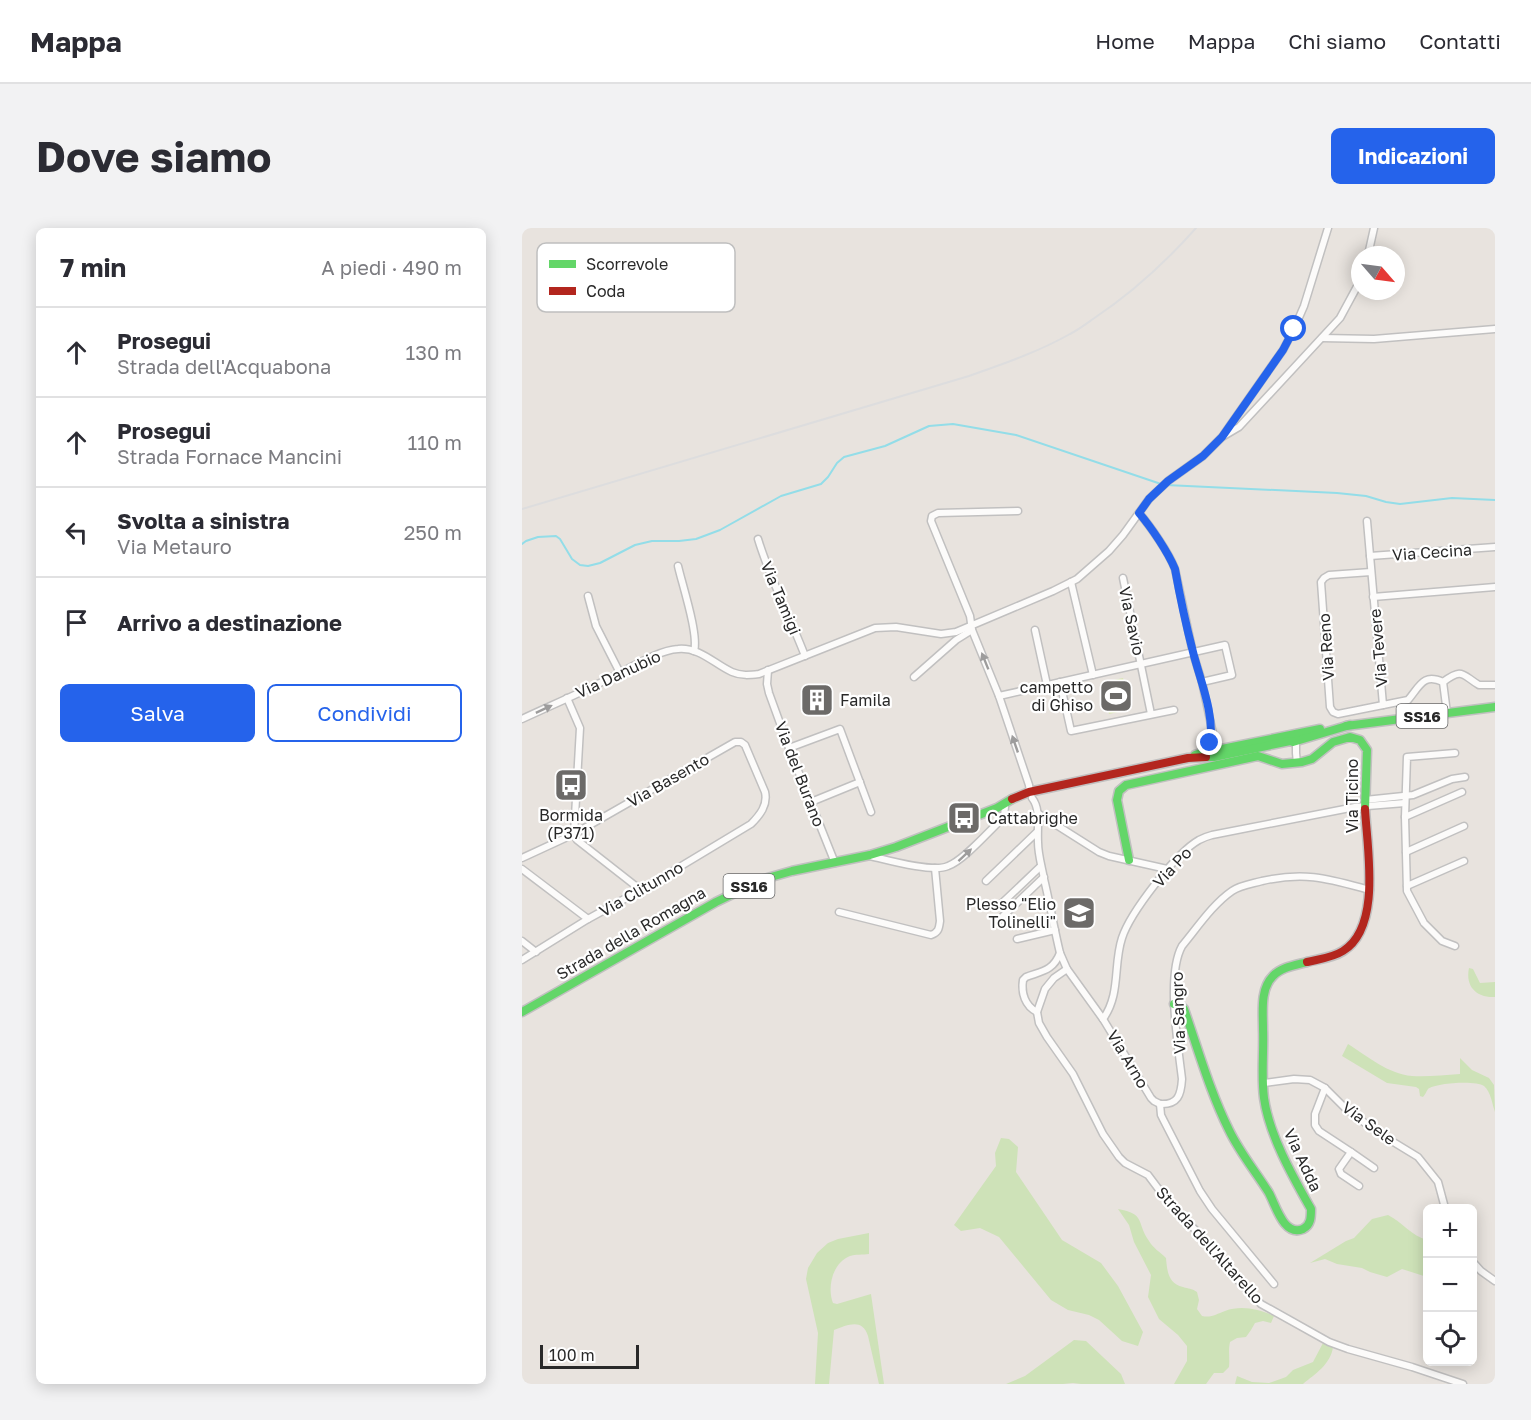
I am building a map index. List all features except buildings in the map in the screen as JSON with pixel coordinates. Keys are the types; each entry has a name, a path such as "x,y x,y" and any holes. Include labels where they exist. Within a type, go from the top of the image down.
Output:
{"street":[{"path":"767,684 759,674 875,628 896,627 941,634 972,628 1071,582 1092,567 1123,535 1149,499 1168,481 1203,456 1222,437 1283,350 1304,306 1328,228"},
{"path":"1370,246 1374,228"},
{"path":"1222,437 1239,427 1322,339 1340,318 1351,298"},
{"path":"1322,339 1374,339 1495,329"},
{"path":"1018,511 938,513 932,516 931,521 999,696 1029,785 1030,796 1038,812 1099,852 1167,869"},
{"path":"1139,513 1173,563 1193,653 1202,682 1212,731 1213,751"},
{"name":"Via Tevere","path":"1366,521 1383,705 1408,700 1423,681 1430,678 1443,682"},
{"name":"Via Tamigi","path":"758,539 765,563 805,656"},
{"name":"Via Cecina","path":"1370,556 1495,547"},
{"path":"678,566 694,628 696,644 694,651"},
{"name":"Via Reno","path":"1371,572 1329,575 1321,582 1330,708 1338,714 1383,705"},
{"name":"Via Savio","path":"1123,578 1151,714"},
{"path":"1071,582 1093,675"},
{"path":"1373,597 1495,587"},
{"path":"588,597 596,626 620,673"},
{"path":"914,677 972,628"},
{"path":"1035,630 1047,685"},
{"path":"999,696 1225,645 1232,675 1202,682"},
{"name":"Via Danubio","path":"522,719 662,652 679,649 694,651 734,673 759,674"},
{"path":"767,684 768,670"},
{"path":"1447,713 1443,682 1452,675 1460,673 1467,675 1479,685 1495,685"},
{"path":"1060,682 1071,731 1174,710"},
{"name":"Via del Burano","path":"767,684 789,748 835,863"},
{"path":"567,698 580,729 574,834 577,840 637,887 639,891"},
{"name":"Strada della Romagna","path":"522,1012 706,908 764,879 896,847 1001,807 1004,803 1030,796 1042,788 1062,786 1213,751 1293,739 1306,731 1495,707"},
{"path":"789,748 840,729 871,812"},
{"name":"Via Ticino","path":"1298,763 1309,760 1335,741 1352,737 1365,743 1367,750 1365,803 1370,890"},
{"path":"1129,860 1117,801 1119,791 1126,785 1258,756 1286,765 1298,763 1293,739"},
{"name":"Via Basento","path":"522,858 574,834 737,742 746,745 765,792 765,804 758,817"},
{"path":"1455,753 1407,757 1405,800 1407,891 1424,923 1442,941 1455,946"},
{"name":"Via Po","path":"1103,1018 1112,1003 1122,938 1135,910 1167,869 1198,840 1212,835 1355,807 1365,803 1405,800 1452,779 1465,777"},
{"path":"811,802 860,782"},
{"path":"1405,818 1462,792"},
{"path":"870,855 893,862 935,868 948,867 957,862 1001,820 1004,816 1001,807"},
{"name":"Via Arno","path":"1038,812 1037,832 1041,866 1060,952 1067,969 1103,1018 1151,1098 1160,1104 1161,1114 1200,1191 1212,1209 1274,1284"},
{"name":"Via Clitunno","path":"522,960 751,824 758,817"},
{"path":"1406,852 1464,826"},
{"path":"986,881 1037,832"},
{"path":"1407,886 1464,861"},
{"path":"1000,905 1041,866"},
{"path":"839,912 931,935 936,933 940,921 935,868"},
{"path":"522,869 588,919"},
{"path":"999,920 1044,877"},
{"name":"Via Sangro","path":"1160,1104 1167,1104 1175,1100 1181,1089 1182,1079 1174,1004 1175,966 1178,954 1220,900 1240,886 1276,878 1324,877 1370,890"},
{"name":"Via Adda","path":"1174,1004 1184,1009 1220,1110 1237,1145 1269,1194 1285,1225 1293,1230 1301,1230 1308,1226 1311,1209 1280,1149 1264,1098 1263,1001 1266,985 1274,974 1286,968 1333,956 1345,950 1363,925 1370,890"},
{"path":"1017,939 1055,930"},
{"path":"522,941 536,952"},
{"name":"Strada dell'Altarello","path":"1060,952 1053,967 1023,980 1023,995 1028,1006 1037,1012 1039,1023 1073,1074 1103,1134 1119,1157 1125,1163 1148,1175 1169,1203 1210,1245 1232,1274 1261,1304 1329,1342 1463,1384"},
{"path":"1037,1012 1045,989 1054,978 1067,969"},
{"name":"Via Sele","path":"1264,1083 1294,1079 1310,1080 1325,1088 1345,1108 1369,1126 1418,1156 1438,1182 1445,1204"},
{"path":"1325,1088 1315,1114 1315,1125 1319,1131 1374,1168"},
{"path":"1350,1152 1339,1169 1341,1174 1359,1186"},
{"path":"1477,1266 1495,1281"}],"green space":[{"name":"campetto di Ghiso","path":"1123,678 1131,709 1109,714 1101,683"},
{"path":"1469,968 1473,969 1480,983 1495,982 1495,997 1483,996 1474,990 1469,981"},
{"path":"1348,1044 1370,1059 1403,1075 1460,1074 1460,1058 1472,1070 1489,1078 1494,1085 1495,1112 1488,1091 1480,1084 1439,1085 1428,1089 1423,1097 1420,1096 1419,1089 1416,1087 1387,1083 1342,1056"},
{"path":"1001,1138 1009,1139 1018,1147 1016,1172 1062,1240 1101,1263 1118,1286 1143,1332 1138,1346 1122,1341 1099,1320 1068,1310 1051,1300 999,1237 980,1228 961,1231 954,1225 996,1166 995,1153"},
{"path":"1118,1209 1137,1216 1151,1243 1166,1258 1171,1280 1197,1292 1199,1300 1197,1309 1202,1316 1244,1308 1274,1316 1271,1323 1263,1321 1255,1323 1246,1337 1230,1342 1229,1367 1223,1373 1214,1373 1206,1384 1174,1384 1187,1361 1187,1346 1159,1319 1148,1297 1151,1275 1134,1242 1129,1225"},
{"path":"1388,1215 1423,1238 1423,1276 1402,1269 1387,1277 1325,1259 1310,1263 1354,1238 1372,1219"},
{"path":"869,1233 869,1254 852,1255 839,1264 832,1277 831,1297 833,1303 837,1304 871,1294 884,1384 879,1384 865,1330 854,1324 834,1330 829,1384 815,1384 818,1333 806,1279 808,1268 817,1253 828,1243"},
{"path":"1074,1340 1086,1341 1121,1374 1125,1384 1006,1384 1025,1376"},
{"path":"1323,1343 1333,1347 1332,1353 1322,1368 1303,1384 1235,1384 1237,1376 1252,1382 1269,1383 1286,1377 1293,1370 1313,1362"}],"waterway":[{"path":"522,544 538,537 556,536 572,559 580,565 588,566 600,563 635,545 652,541 696,539 720,530 781,496 821,484 844,457 885,446 929,426 953,424 1016,435 1161,484"},
{"path":"1166,485 1337,493 1366,496 1400,504 1452,498 1495,500"}],"railway":[{"path":"522,509 969,376 1033,352 1076,331 1121,299 1160,265 1196,228"}],"traffic: fast":[{"path":"1346,726 1495,707"},
{"path":"1206,757 1293,742 1350,725"},
{"path":"1195,755 1212,747 1222,749 1320,729"},
{"path":"1129,860 1117,800 1119,791 1126,785 1258,756 1282,764 1302,762 1312,759 1333,742 1350,737 1360,740 1367,750 1365,809"},
{"path":"522,1012 716,902 764,879 896,847 997,808 1012,799"},
{"path":"1174,1004 1184,1009 1210,1086 1233,1138 1269,1193 1286,1225 1291,1229 1303,1229 1309,1223 1311,1209 1276,1141 1264,1098 1263,1008 1266,987 1273,976 1284,968 1307,962"}],"traffic: jam":[{"path":"1012,799 1029,792 1188,758 1206,757"},
{"path":"1307,962 1330,957 1343,951 1355,940 1363,924 1368,906 1369,886 1365,809"}],"place":[{"name":"campetto di Ghiso","path":"1116,696"},
{"name":"Famila","path":"817,700"},
{"name":"Bormida (P371)","path":"571,785"},
{"name":"Cattabrighe","path":"964,818"},
{"name":"Plesso \"Elio Tolinelli\"","path":"1079,913"}],"route":[{"path":"1210,743 1212,731 1175,569 1139,513 1149,499 1168,481 1203,456 1222,437 1283,350 1294,329"}]}
